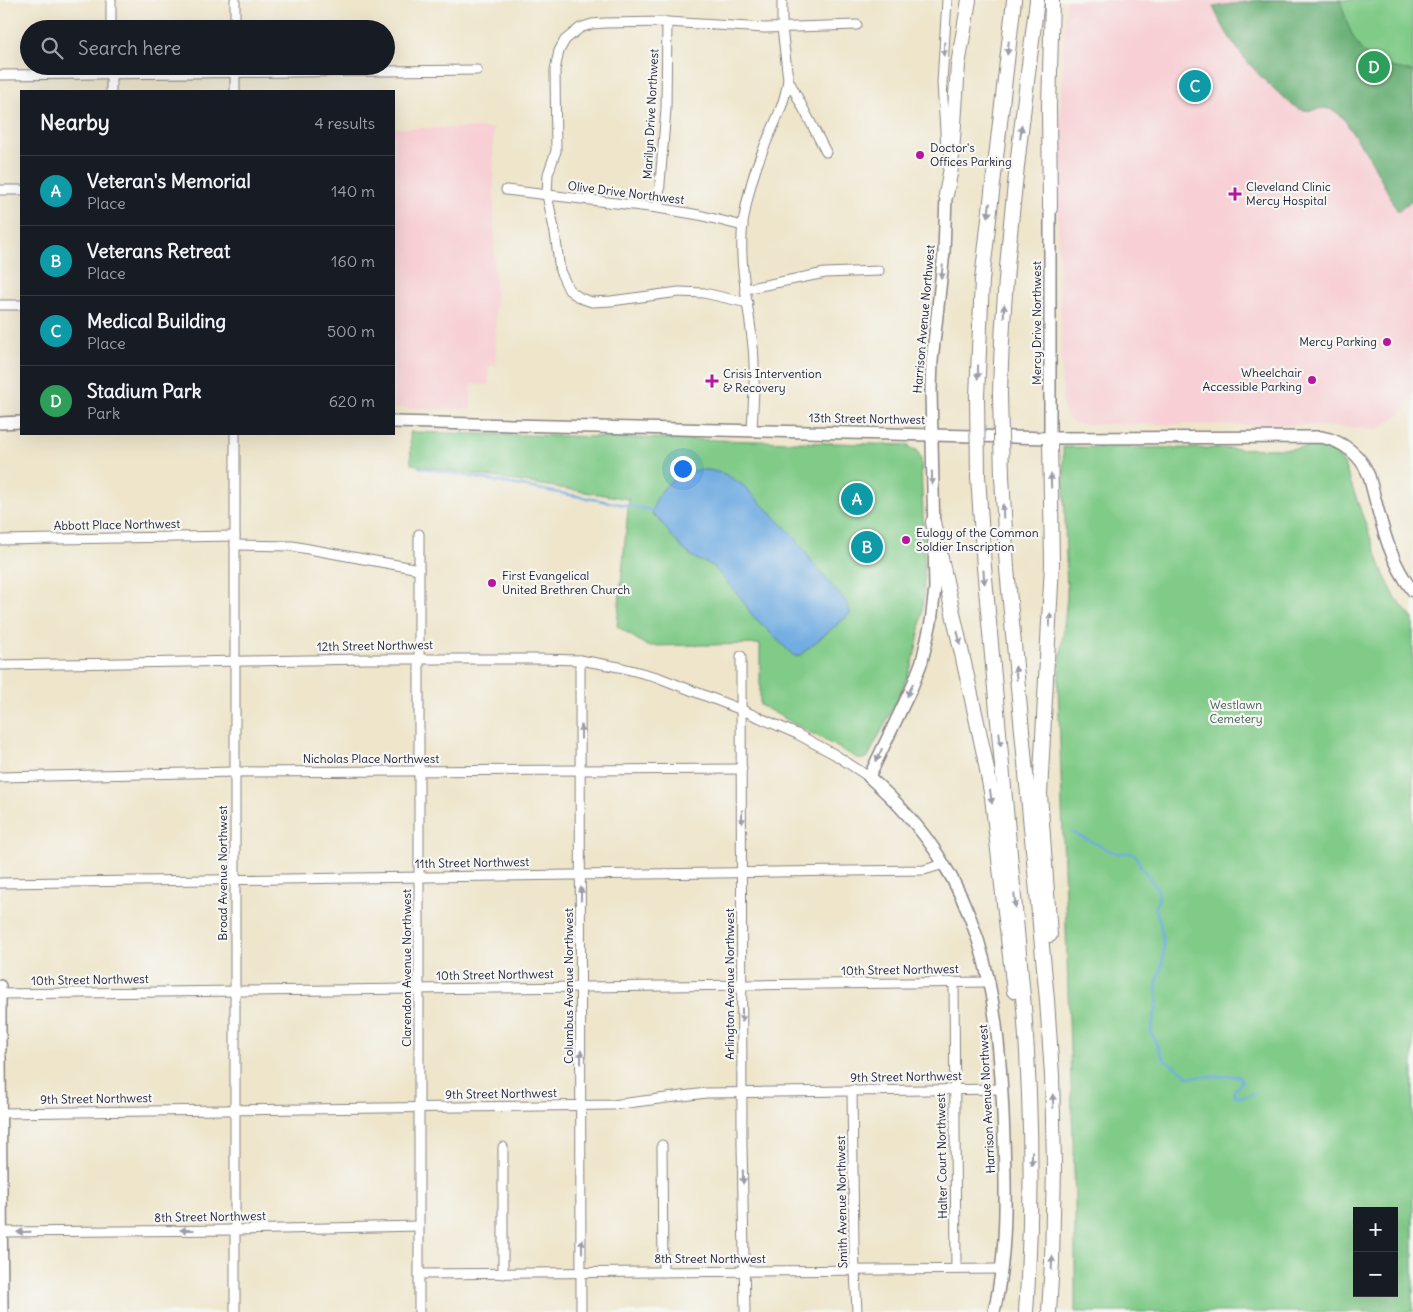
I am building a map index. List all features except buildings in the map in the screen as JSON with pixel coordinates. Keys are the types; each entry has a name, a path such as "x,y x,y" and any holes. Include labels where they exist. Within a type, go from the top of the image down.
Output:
{"highway":[{"path":"946,194 951,168 958,65 969,0"},
{"path":"1014,0 982,280 978,396 978,476 984,567 1029,1074 1032,1151 1026,1312"},
{"path":"1037,0 1009,236 1000,395 1005,550 1047,1000 1052,1075 1054,1165 1049,1312"},
{"path":"1050,208 1049,107 1052,0"},
{"path":"1047,1000 1052,956 1040,794 1052,574 1050,438"},
{"path":"933,522 992,798 1014,998 1029,1074"}],"main road":[{"name":"Harrison Avenue Northwest","path":"946,194 944,252 932,361 934,588 931,622 927,642 912,686 869,777 899,806 933,847 944,864 954,881 974,927 990,982 995,1013 1002,1089 1006,1196 1002,1269 994,1312"},
{"name":"Mercy Drive Northwest","path":"1050,208 1050,438"},
{"path":"0,423 20,422"},
{"name":"13th Street Northwest","path":"395,422 1050,438 1316,436 1340,443 1358,457 1367,471 1393,559 1413,591"},
{"path":"0,986 0,1050"},
{"path":"0,1057 2,1312"}],"street":[{"path":"111,0 111,20"},
{"path":"235,0 235,20"},
{"path":"752,431 754,354 745,289 742,249 743,226 752,182 786,93 788,79 782,28 782,0"},
{"name":"Harrison Avenue Northwest","path":"946,194 946,135 942,83 947,0"},
{"path":"748,303 693,292 657,294 601,302 580,298 569,290 562,278 556,233 547,195 548,174 556,151 556,70 559,51 565,40 580,28 592,24 667,22 782,28 857,25"},
{"name":"Marilyn Drive Northwest","path":"658,208 666,110 667,22"},
{"path":"395,70 477,70"},
{"path":"0,75 20,74"},
{"path":"111,75 111,90"},
{"path":"235,75 235,90"},
{"path":"788,79 826,152"},
{"path":"0,190 20,190"},
{"name":"Olive Drive Northwest","path":"506,190 658,208 700,215 743,226"},
{"path":"745,289 825,272 879,271"},
{"path":"0,305 20,305"},
{"name":"Broad Avenue Northwest","path":"235,435 236,1312"},
{"name":"Clarendon Avenue Northwest","path":"419,1312 420,534"},
{"name":"Abbott Place Northwest","path":"0,540 235,541 292,546 419,569"},
{"name":"Arlington Avenue Northwest","path":"741,656 742,1091 745,1312"},
{"name":"12th Street Northwest","path":"0,665 419,659 580,660 620,667 657,677 742,710 805,738 869,777"},
{"name":"Columbus Avenue Northwest","path":"580,660 582,1312"},
{"name":"Nicholas Place Northwest","path":"0,777 235,772 742,769"},
{"name":"11th Street Northwest","path":"0,883 924,870 944,864"},
{"name":"Halter Court Northwest","path":"954,982 956,1269"},
{"name":"10th Street Northwest","path":"0,994 990,982"},
{"name":"9th Street Northwest","path":"0,1113 582,1106 612,1105 706,1093 742,1091 1002,1089"},
{"name":"Smith Avenue Northwest","path":"852,1090 854,1248 857,1312"},
{"path":"662,1145 662,1272"},
{"path":"502,1147 503,1274"},
{"name":"8th Street Northwest","path":"1,1232 419,1226"},
{"name":"8th Street Northwest","path":"419,1274 1002,1269"}],"shaded area":[{"name":"Cleveland Clinic Mercy Hospital","path":"1066,0 1262,0 1413,156 1413,392 1405,410 1379,429 1303,425 1076,424 1067,418 1063,407 1058,231 1058,154"},
{"path":"395,128 493,128 496,366 488,366 489,385 471,384 471,409 395,408"}],"green space":[{"path":"1257,0 1340,0 1349,29 1365,53 1372,59 1386,65 1413,72 1413,199 1398,212 1371,160 1343,118 1331,109 1306,110 1297,108 1270,86 1234,44 1213,7"},
{"path":"1262,0 1413,0 1413,156"},
{"path":"410,432 909,445 909,448 917,450 921,458 924,536 922,617 911,667 902,690 868,757 859,759 760,705 760,644 647,646 617,626 629,499 411,464"},
{"name":"Westlawn Cemetery","path":"1063,447 1290,449 1324,447 1339,455 1344,464 1384,575 1396,599 1413,619 1413,1312 1075,1312 1075,1202 1058,684 1067,597"}],"water":[{"path":"700,470 725,474 743,485 795,537 817,569 848,604 851,613 799,656 794,656 752,615 740,597 713,566 696,559 685,551 657,517 652,515 657,498 668,484 683,475"}],"waterway":[{"path":"419,467 652,510"},
{"path":"1072,832 1115,853 1131,853 1136,856 1141,867 1157,888 1159,899 1155,906 1164,947 1162,965 1156,985 1158,1000 1151,1032 1162,1056 1167,1062 1189,1077 1239,1076 1242,1081 1234,1091 1234,1094 1241,1097 1255,1093"}],"place":[{"name":"Stadium Park","path":"1374,67"},
{"name":"Medical Building","path":"1195,86"},
{"name":"Doctor's Offices Parking","path":"920,155"},
{"name":"Cleveland Clinic Mercy Hospital","path":"1235,194"},
{"name":"Mercy Parking","path":"1387,342"},
{"name":"Wheelchair Accessible Parking","path":"1312,380"},
{"name":"Crisis Intervention & Recovery","path":"712,381"},
{"name":"Veteran's Memorial","path":"857,499"},
{"name":"Eulogy of the Common Soldier Inscription","path":"906,540"},
{"name":"Veterans Retreat","path":"867,547"},
{"name":"First Evangelical United Brethren Church","path":"492,583"}]}
